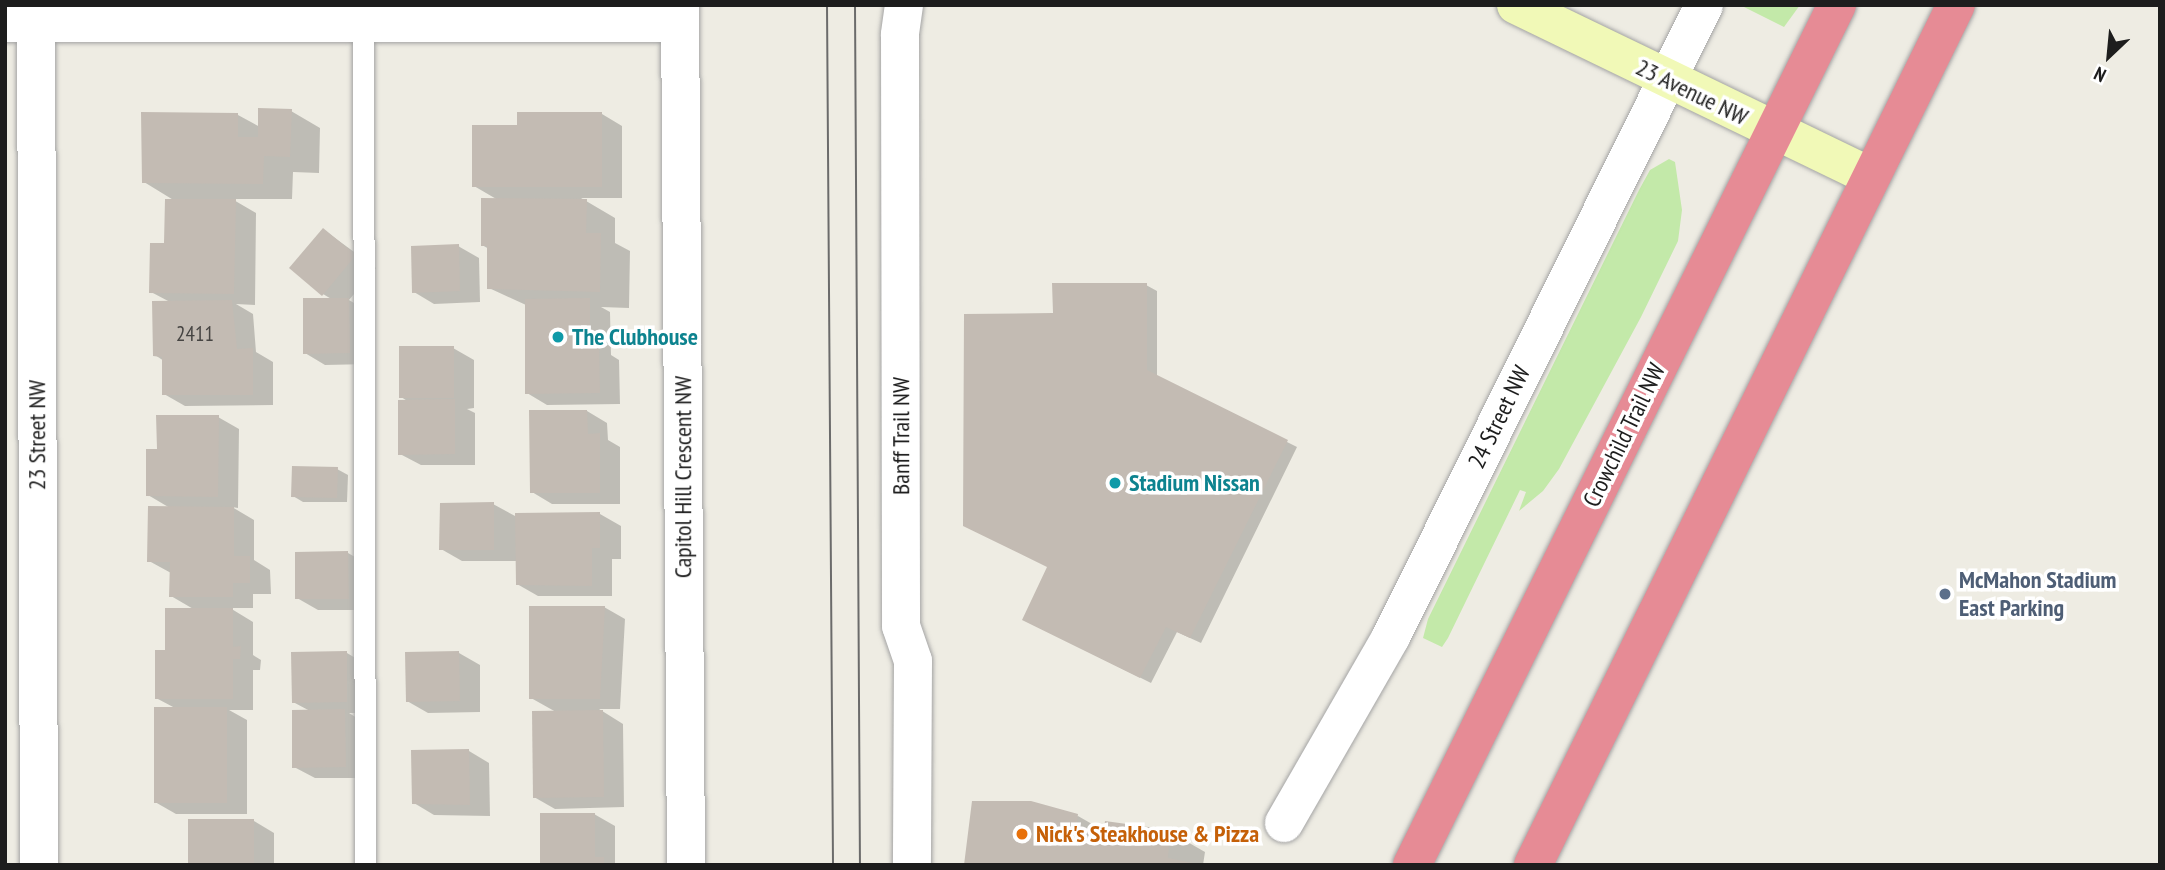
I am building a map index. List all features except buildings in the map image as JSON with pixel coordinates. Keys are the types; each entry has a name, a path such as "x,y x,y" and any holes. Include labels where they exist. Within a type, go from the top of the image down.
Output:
{"highway":[{"name":"Crowchild Trail NW","path":"1412,865 1837,5"},
{"path":"1534,864 1956,5"}],"street":[{"name":"Banff Trail NW","path":"904,5 900,36 901,626 913,661 912,865"},
{"name":"23 Avenue NW","path":"1516,5 1665,80 1870,176"},
{"name":"24 Street NW","path":"1284,823 1391,637 1704,5"},
{"path":"25,17 680,14"},
{"name":"Capitol Hill Crescent NW","path":"680,14 686,865"},
{"name":"23 Street NW","path":"25,17 39,865"}],"lane":[{"path":"363,14 365,865"}],"green space":[{"path":"1740,5 1800,5 1784,27"},
{"path":"1669,159 1675,162 1682,210 1678,241 1641,317 1559,469 1543,491 1519,511 1526,492 1520,490 1442,647 1423,638 1428,619 1639,190 1650,170"}],"tram line":[{"path":"827,5 833,865"},
{"path":"855,5 860,865"}],"place":[{"name":"The Clubhouse","path":"558,337"},
{"name":"Stadium Nissan","path":"1115,483"},
{"name":"McMahon Stadium East Parking","path":"1945,594"},
{"name":"Nick's Steakhouse & Pizza","path":"1022,834"}]}
